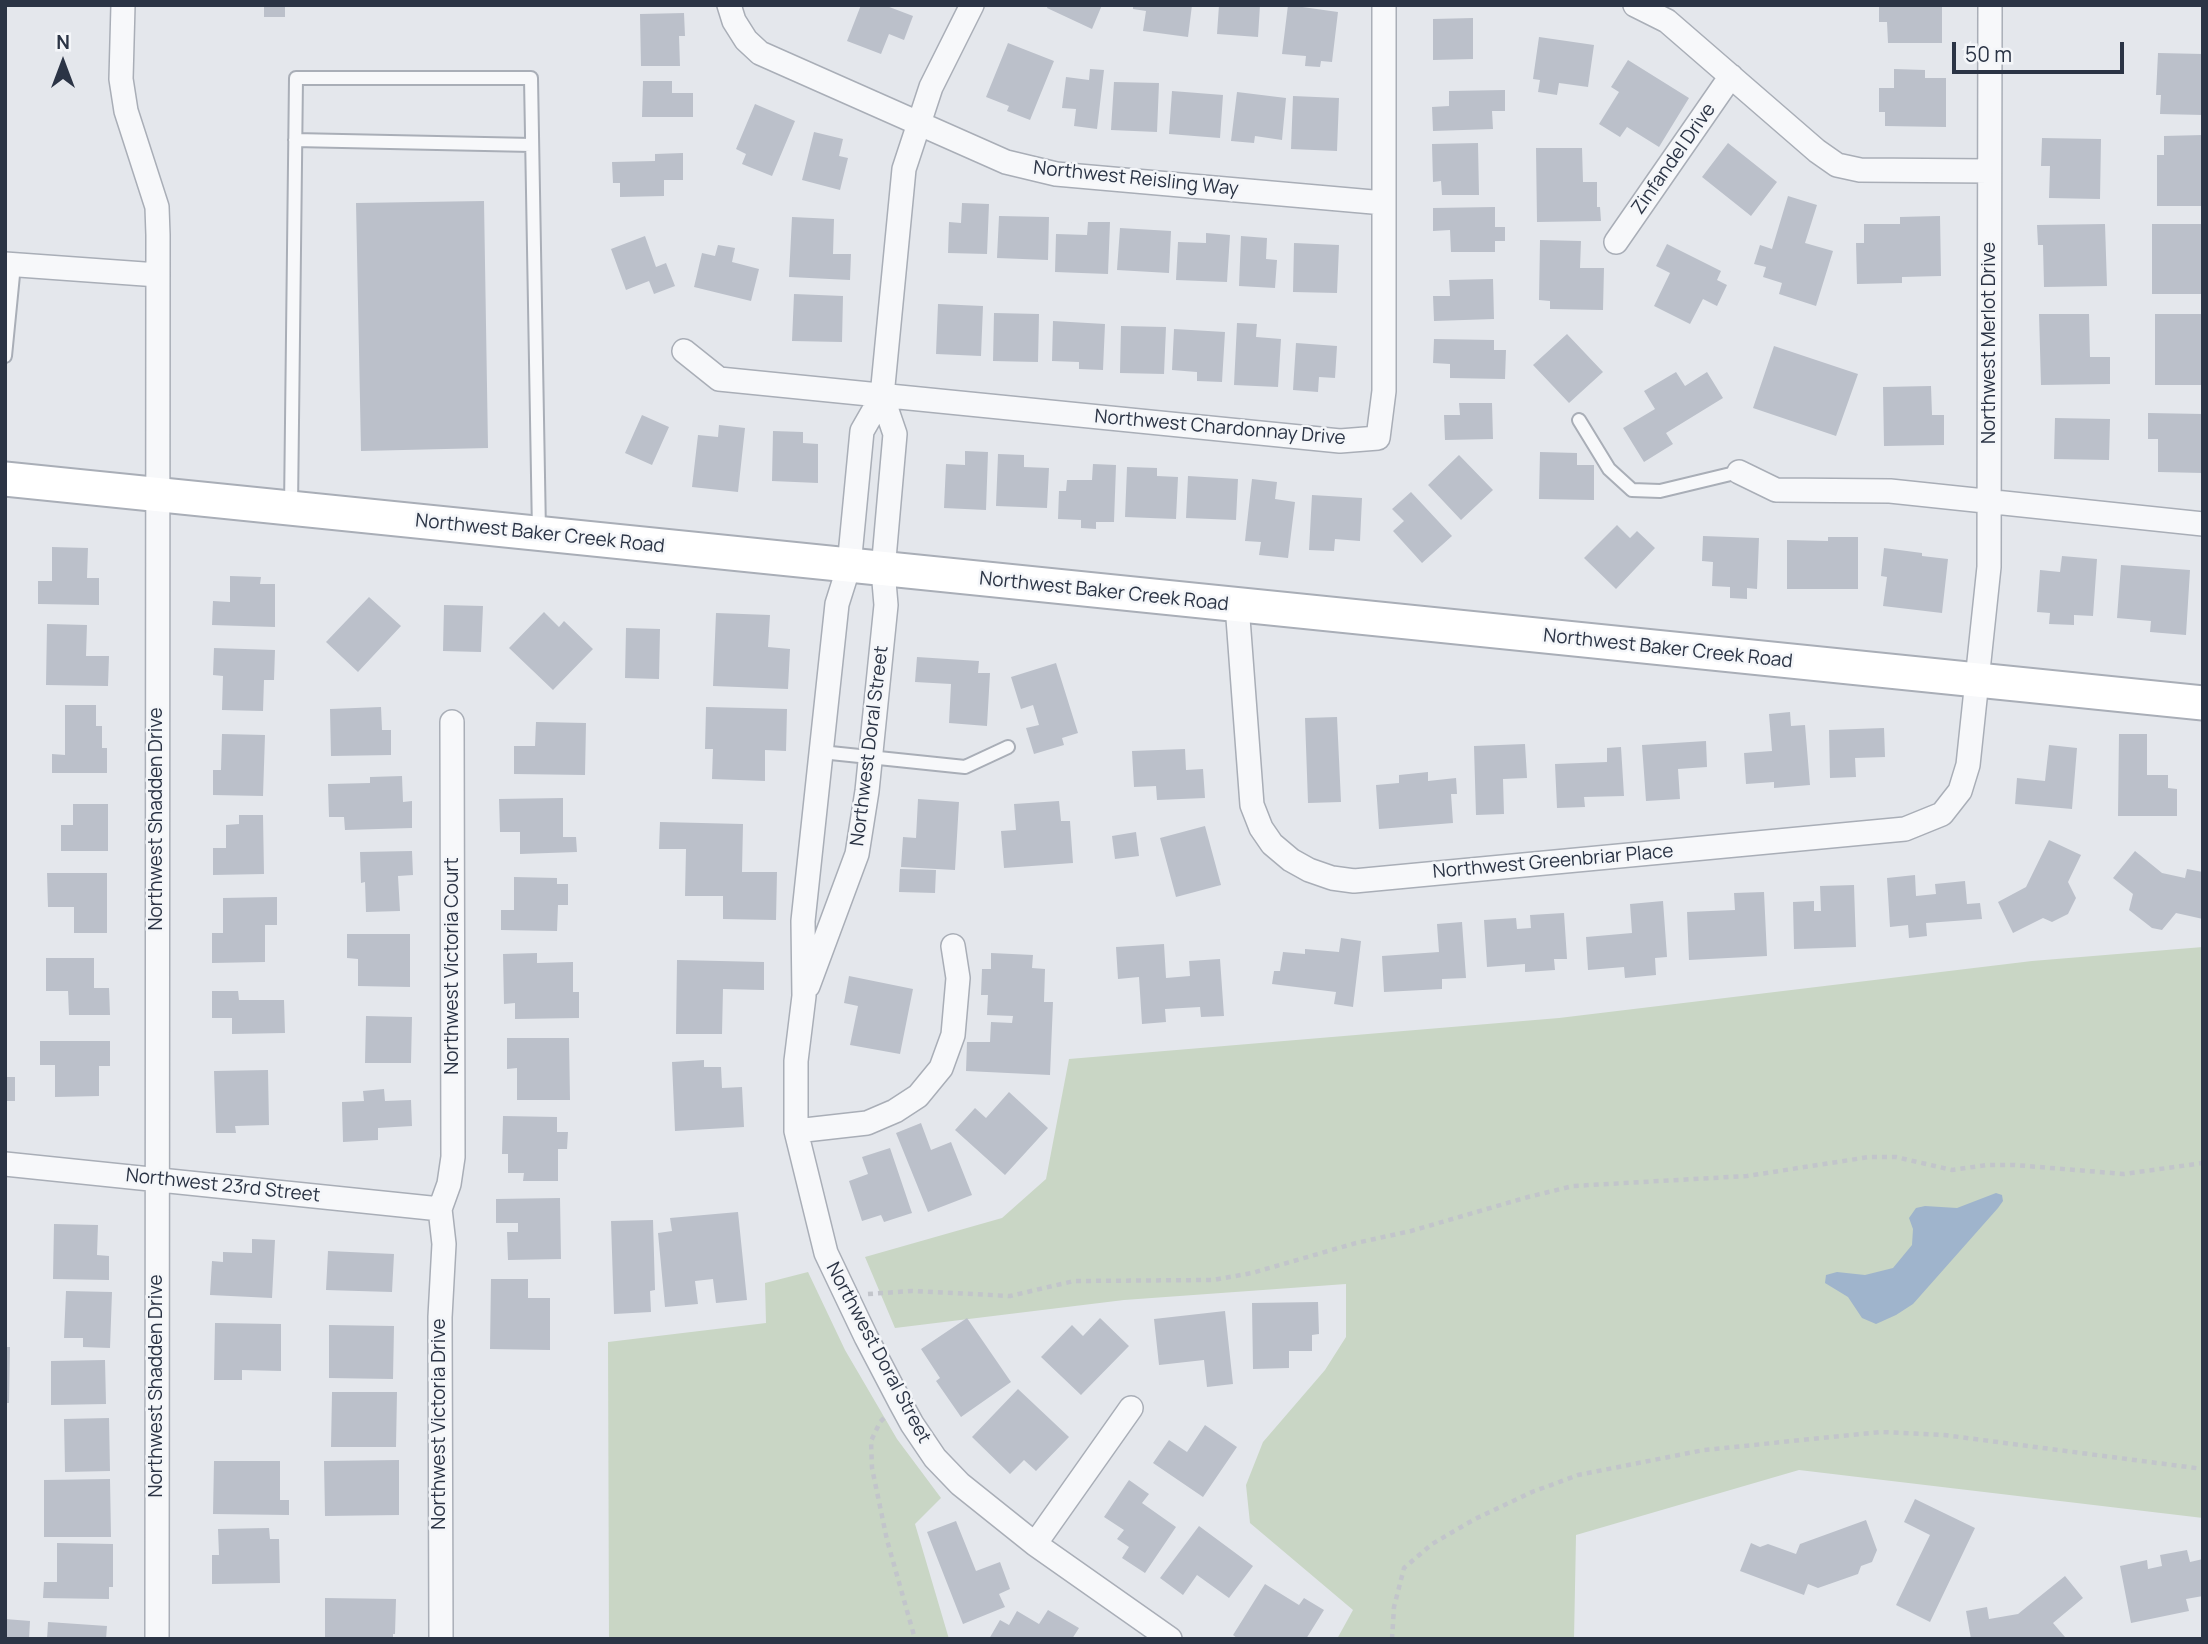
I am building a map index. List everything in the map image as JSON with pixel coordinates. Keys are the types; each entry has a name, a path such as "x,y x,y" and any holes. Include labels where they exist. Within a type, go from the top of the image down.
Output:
{"main road":[{"name":"Northwest Baker Creek Road","path":"5,479 2203,703"}],"street":[{"name":"Northwest Shadden Drive","path":"123,5 121,79 126,111 157,207 157,1639"},
{"name":"Northwest Reisling Way","path":"729,5 740,31 760,53 1006,162 1056,174 1384,203"},
{"path":"684,351 719,379 882,396 904,169 931,87 972,5"},
{"name":"Northwest Chardonnay Drive","path":"882,396 1340,441 1378,438 1384,391 1384,5"},
{"path":"1635,5 1667,21 1817,151 1837,165 1860,170 1989,171"},
{"name":"Northwest Merlot Drive","path":"1977,680 1989,567 1990,5"},
{"name":"Zinfandel Drive","path":"1616,242 1731,76"},
{"path":"10,265 158,275"},
{"name":"Northwest Doral Street","path":"882,396 862,432 849,566 837,604 803,921 804,996 796,1061 796,1131 826,1253 900,1402 935,1458 960,1484 1035,1544 1170,1639"},
{"name":"Northwest Doral Street","path":"804,996 858,854 871,757 886,605 883,570 895,434 882,396"},
{"path":"1739,472 1776,490 1890,491 2203,524"},
{"name":"Northwest Greenbriar Place","path":"1237,605 1252,805 1261,828 1272,844 1291,860 1309,870 1343,880 1905,829 1942,814 1960,791 1968,765 1977,680"},
{"name":"Northwest Victoria Court","path":"440,1209 449,1184 453,1157 452,722"},
{"path":"796,1131 867,1123 895,1111 918,1096 941,1068 953,1035 958,978 953,946"},
{"name":"Northwest 23rd Street","path":"5,1164 440,1209"},
{"name":"Northwest Victoria Drive","path":"440,1209 444,1244 440,1317 441,1639"},
{"path":"1035,1544 1131,1408"}],"lane":[{"path":"290,509 296,78 531,78 539,534"},
{"path":"295,140 533,145"},
{"path":"5,356 10,265"},
{"path":"1579,420 1609,469 1632,489 1660,491 1739,472"},
{"path":"821,752 965,767 1008,747"}],"path":[{"path":"846,1296 912,1291 1010,1296 1074,1281 1213,1280 1252,1273 1573,1186 1747,1176 1869,1157 1896,1157 1952,1170 1987,1165 2015,1165 2124,1174 2203,1163"},
{"path":"900,1402 880,1422 872,1441 872,1468 887,1541 915,1639"},
{"path":"1392,1639 1394,1607 1404,1568 1413,1560 1432,1544 1475,1519 1532,1492 1578,1475 1704,1450 1881,1433 1944,1435 2203,1469"}],"green space":[{"path":"2203,947 2203,1518 1799,1470 1576,1535 1574,1639 1337,1639 1353,1610 1250,1523 1246,1485 1263,1442 1325,1370 1346,1337 1346,1284 1124,1300 895,1328 865,1257 1002,1218 1046,1179 1069,1059 1559,1018 2032,961"},
{"path":"808,1272 845,1350 897,1439 941,1498 915,1524 949,1639 609,1639 608,1342 766,1323 765,1283"}],"water":[{"path":"1996,1193 2002,1195 2003,1201 1998,1208 1913,1304 1896,1315 1876,1324 1862,1318 1848,1297 1825,1283 1826,1275 1837,1272 1865,1275 1893,1268 1912,1245 1913,1229 1909,1218 1916,1208 1957,1208"}],"building":[{"path":"264,5 285,5 285,17 264,17"},
{"path":"861,5 884,5 913,16 904,40 889,34 881,54 847,41"},
{"path":"1048,5 1102,5 1092,29 1047,8"},
{"path":"1133,5 1192,5 1188,37 1143,31 1146,11 1133,9"},
{"path":"1219,5 1260,5 1258,37 1217,34"},
{"path":"1288,5 1338,12 1332,62 1321,61 1320,67 1305,66 1306,56 1282,54"},
{"path":"1879,5 1942,5 1942,43 1888,43 1887,22 1879,22"},
{"path":"684,13 685,36 679,36 680,66 641,66 640,14"},
{"path":"1473,18 1473,59 1433,60 1433,19"},
{"path":"1539,37 1594,45 1588,87 1559,83 1557,95 1538,92 1540,80 1533,79"},
{"path":"1008,43 1054,61 1030,120 1007,111 1009,106 986,97"},
{"path":"2158,53 2203,54 2203,115 2160,114 2161,95 2156,95"},
{"path":"1628,60 1689,98 1659,147 1627,127 1620,137 1599,124 1619,92 1611,87"},
{"path":"1090,69 1104,70 1097,129 1074,126 1076,109 1062,108 1066,77 1089,80"},
{"path":"1894,69 1925,70 1925,78 1946,78 1946,127 1885,126 1885,112 1879,112 1879,88 1894,88"},
{"path":"643,81 672,81 672,93 693,93 693,117 642,117"},
{"path":"1114,82 1159,83 1157,132 1111,130"},
{"path":"1505,90 1505,111 1492,111 1493,129 1433,131 1432,107 1449,106 1449,91"},
{"path":"1172,91 1223,95 1220,138 1169,134"},
{"path":"1237,92 1286,98 1282,140 1255,136 1254,143 1231,141"},
{"path":"1293,96 1339,98 1337,151 1291,149"},
{"path":"755,104 795,121 772,176 742,164 746,154 736,149"},
{"path":"814,132 843,139 839,156 848,158 840,190 802,180"},
{"path":"2203,135 2203,206 2157,206 2157,155 2164,155 2164,136"},
{"path":"2042,138 2101,139 2100,199 2049,198 2050,166 2041,166"},
{"path":"1478,143 1479,195 1442,195 1441,181 1433,182 1432,144"},
{"path":"1728,143 1777,182 1751,216 1702,177"},
{"path":"1536,148 1582,148 1583,182 1597,182 1597,207 1600,207 1601,221 1537,222"},
{"path":"683,153 683,180 664,180 664,196 620,197 620,183 613,183 612,162 655,161 655,154"},
{"path":"1788,196 1817,205 1805,243 1833,251 1816,306 1779,294 1782,283 1763,277 1766,267 1754,264 1760,245 1772,249"},
{"path":"484,201 488,448 361,451 356,203"},
{"path":"962,203 989,204 987,254 948,253 949,222 961,223"},
{"path":"1495,207 1495,227 1505,227 1505,241 1495,241 1495,252 1451,252 1450,230 1433,231 1433,208"},
{"path":"999,216 1049,217 1048,260 997,258"},
{"path":"1940,216 1941,276 1902,277 1902,283 1857,284 1856,243 1864,243 1864,224 1900,224 1900,217"},
{"path":"792,217 834,219 833,254 851,254 850,280 789,277"},
{"path":"1088,222 1110,222 1108,274 1055,272 1056,234 1087,235"},
{"path":"2105,224 2107,286 2044,287 2043,245 2038,245 2037,225"},
{"path":"2152,224 2203,224 2203,294 2152,294"},
{"path":"1120,228 1171,231 1169,273 1117,270"},
{"path":"1206,233 1230,235 1227,282 1176,280 1178,242 1206,243"},
{"path":"645,236 656,267 666,263 675,286 654,294 649,281 626,290 611,249"},
{"path":"1241,236 1267,238 1266,259 1277,260 1275,288 1239,286"},
{"path":"1540,240 1581,241 1580,268 1604,268 1603,310 1550,309 1550,301 1539,300"},
{"path":"1294,243 1339,245 1337,293 1293,292"},
{"path":"1667,244 1721,271 1717,280 1727,285 1717,306 1703,299 1690,324 1654,306 1670,273 1656,266"},
{"path":"718,245 735,248 732,262 759,269 751,301 694,287 702,253 715,256"},
{"path":"1493,279 1494,319 1434,321 1433,296 1450,296 1449,280"},
{"path":"794,294 843,296 842,342 792,341"},
{"path":"938,304 983,306 981,356 936,354"},
{"path":"994,313 1039,314 1038,362 993,361"},
{"path":"2039,314 2089,314 2090,357 2110,357 2110,384 2041,385"},
{"path":"2155,314 2203,314 2203,385 2155,385"},
{"path":"1053,321 1105,324 1103,370 1079,369 1079,362 1052,361"},
{"path":"1237,323 1257,324 1256,337 1281,339 1278,387 1234,385"},
{"path":"1121,326 1166,327 1164,374 1120,373"},
{"path":"1174,329 1225,332 1222,382 1197,381 1197,372 1172,370"},
{"path":"1567,334 1603,372 1569,403 1533,365"},
{"path":"1434,339 1494,340 1494,350 1506,350 1505,379 1450,378 1450,364 1433,363"},
{"path":"1296,343 1337,346 1335,378 1319,377 1318,392 1293,390"},
{"path":"1774,346 1858,374 1836,436 1753,408"},
{"path":"1676,372 1685,386 1707,372 1723,398 1666,433 1673,444 1644,462 1623,428 1655,409 1644,391"},
{"path":"1931,386 1932,415 1944,415 1944,445 1884,446 1883,387"},
{"path":"1459,403 1492,403 1493,439 1445,440 1444,415 1460,415"},
{"path":"2148,413 2203,414 2203,473 2158,472 2158,439 2148,439"},
{"path":"642,415 669,427 652,465 625,453"},
{"path":"2055,418 2110,419 2109,460 2054,459"},
{"path":"719,425 745,428 738,492 692,487 698,435 718,437"},
{"path":"773,431 803,432 803,443 818,444 818,483 772,481"},
{"path":"965,451 988,452 986,510 944,508 946,464 965,465"},
{"path":"1540,452 1577,453 1577,465 1594,465 1594,500 1539,499"},
{"path":"998,454 1024,455 1024,467 1049,468 1047,508 996,506"},
{"path":"1459,455 1493,490 1461,520 1428,485"},
{"path":"1093,464 1116,465 1114,522 1096,522 1096,529 1081,528 1081,520 1058,519 1059,491 1066,491 1067,480 1092,480"},
{"path":"1127,467 1157,468 1157,476 1178,477 1176,519 1125,517"},
{"path":"1188,476 1238,479 1236,520 1186,518"},
{"path":"1252,479 1277,482 1275,499 1295,502 1288,558 1259,555 1261,542 1245,541"},
{"path":"1411,492 1452,536 1422,563 1393,531 1404,521 1392,509"},
{"path":"1312,495 1362,498 1360,541 1335,539 1334,551 1309,550"},
{"path":"1617,525 1630,538 1637,531 1655,548 1616,589 1584,558"},
{"path":"1703,536 1759,538 1757,589 1747,588 1747,599 1730,598 1730,587 1712,586 1713,562 1702,561"},
{"path":"1828,537 1858,537 1858,589 1787,589 1787,540 1828,541"},
{"path":"52,547 88,548 87,578 99,578 99,605 38,604 38,581 52,581"},
{"path":"1884,548 1948,559 1942,613 1883,606 1887,577 1881,576"},
{"path":"2062,556 2097,559 2093,616 2074,615 2074,625 2049,624 2050,613 2037,612 2040,570 2060,572"},
{"path":"2121,565 2190,570 2186,635 2150,632 2151,621 2117,618"},
{"path":"230,576 261,577 260,584 275,584 275,627 212,625 213,601 230,602"},
{"path":"369,597 401,626 358,672 326,642"},
{"path":"444,605 483,606 481,652 443,651"},
{"path":"544,612 559,627 564,621 593,649 553,690 509,648"},
{"path":"716,613 770,615 768,647 790,649 788,689 713,686"},
{"path":"47,624 87,625 86,656 109,656 108,686 46,685"},
{"path":"626,628 660,629 659,679 625,678"},
{"path":"214,648 275,650 274,680 264,680 263,711 222,710 223,676 213,675"},
{"path":"917,657 979,661 978,673 990,673 987,726 949,723 951,684 915,682"},
{"path":"1056,663 1078,733 1062,738 1064,745 1034,754 1026,728 1039,725 1033,705 1021,709 1011,677"},
{"path":"65,705 96,705 96,726 102,726 102,748 107,748 107,773 52,773 52,754 65,755"},
{"path":"381,707 382,730 391,730 391,755 331,756 330,709"},
{"path":"706,707 787,709 786,751 765,750 765,781 712,779 713,749 705,749"},
{"path":"1790,712 1791,726 1805,725 1810,785 1774,788 1774,782 1746,784 1744,753 1772,751 1769,714"},
{"path":"1337,717 1341,802 1308,803 1305,718"},
{"path":"536,722 586,723 585,775 514,774 514,746 535,746"},
{"path":"1884,728 1885,757 1855,758 1856,777 1830,778 1829,730"},
{"path":"222,734 265,735 263,796 213,795 213,770 221,770"},
{"path":"2119,734 2147,734 2147,775 2168,775 2168,788 2177,789 2177,816 2118,816"},
{"path":"1706,741 1707,767 1678,769 1680,799 1646,801 1642,745"},
{"path":"1525,744 1527,778 1503,779 1504,814 1476,815 1474,746"},
{"path":"2049,745 2077,748 2072,809 2015,804 2017,778 2045,781"},
{"path":"1621,747 1624,796 1584,797 1585,807 1557,808 1555,764 1607,762 1607,748"},
{"path":"1185,749 1186,770 1203,769 1205,798 1157,800 1156,786 1134,787 1132,751"},
{"path":"1428,772 1428,781 1456,778 1457,794 1451,794 1453,823 1379,829 1376,785 1399,783 1399,775"},
{"path":"402,776 403,802 412,801 412,828 345,830 344,817 329,817 328,784 370,783 370,777"},
{"path":"563,798 563,837 576,837 577,852 520,854 520,832 500,832 499,799"},
{"path":"918,799 959,802 955,870 901,867 903,837 916,838"},
{"path":"1059,801 1061,821 1070,821 1073,863 1004,868 1001,831 1016,830 1014,804"},
{"path":"73,804 108,804 108,851 61,851 61,825 73,825"},
{"path":"239,815 263,815 264,874 213,875 213,848 226,848 226,825 239,824"},
{"path":"660,822 743,824 742,872 777,872 776,920 723,919 723,896 685,896 686,849 659,849"},
{"path":"1205,826 1221,885 1176,897 1160,838"},
{"path":"1136,832 1139,856 1115,859 1112,836"},
{"path":"2049,840 2081,855 2068,882 2076,898 2068,914 2052,922 2043,918 2013,933 1998,902 2026,887"},
{"path":"412,851 413,875 398,876 400,911 366,912 360,852"},
{"path":"2135,851 2162,873 2185,878 2187,869 2203,872 2203,919 2176,913 2162,930 2152,928 2129,910 2133,894 2113,878"},
{"path":"900,869 936,870 935,893 899,892"},
{"path":"47,873 107,873 107,933 74,933 74,907 48,907"},
{"path":"1915,875 1916,896 1936,894 1935,884 1965,881 1967,904 1980,903 1982,919 1926,923 1927,936 1909,938 1908,925 1890,927 1887,878"},
{"path":"514,877 557,878 557,884 568,884 568,905 558,905 557,931 501,930 501,910 514,910"},
{"path":"1854,885 1856,947 1794,949 1793,902 1814,901 1814,911 1821,911 1820,886"},
{"path":"1764,892 1767,956 1689,960 1687,912 1735,910 1734,893"},
{"path":"277,897 277,925 265,925 265,962 212,963 212,933 223,933 223,898"},
{"path":"1663,901 1667,957 1655,958 1656,975 1625,978 1624,967 1588,970 1586,937 1632,933 1630,904"},
{"path":"1564,913 1567,959 1554,959 1555,970 1525,972 1525,964 1487,967 1484,920 1516,918 1517,929 1531,928 1530,915"},
{"path":"1462,922 1466,978 1442,979 1442,989 1384,992 1382,956 1439,952 1437,924"},
{"path":"347,934 410,934 410,987 358,986 358,959 347,958"},
{"path":"1341,938 1361,941 1353,1007 1334,1004 1336,992 1272,984 1274,971 1280,971 1283,952 1305,954 1305,949 1339,952"},
{"path":"1164,944 1166,978 1190,976 1189,961 1220,959 1224,1016 1201,1017 1200,1007 1165,1009 1166,1022 1142,1024 1139,977 1118,979 1116,947"},
{"path":"537,953 537,963 573,962 573,992 579,992 579,1018 515,1019 515,1003 504,1004 503,954"},
{"path":"991,953 1033,955 1032,968 1045,969 1044,1002 1053,1002 1050,1075 966,1071 967,1042 990,1042 991,1022 1012,1023 1013,1016 987,1015 988,995 981,995 982,969 991,969"},
{"path":"46,958 94,958 94,988 109,988 110,1015 69,1015 68,991 46,991"},
{"path":"677,960 764,962 764,990 723,989 722,1034 676,1034"},
{"path":"849,976 913,989 900,1054 850,1045 858,1006 844,1003"},
{"path":"212,991 238,991 239,1000 284,1000 285,1033 232,1034 232,1018 212,1018"},
{"path":"366,1016 412,1017 411,1063 365,1063"},
{"path":"507,1038 569,1038 570,1100 517,1100 517,1068 507,1069"},
{"path":"40,1041 110,1041 110,1066 99,1066 99,1096 55,1097 55,1065 40,1065"},
{"path":"704,1060 704,1067 721,1067 722,1088 742,1087 744,1127 675,1131 672,1062"},
{"path":"268,1070 269,1125 235,1126 236,1133 216,1133 214,1071"},
{"path":"5,1077 15,1077 15,1101 5,1101"},
{"path":"384,1089 385,1101 411,1100 412,1126 378,1128 378,1140 343,1142 342,1102 364,1101 363,1091"},
{"path":"1009,1092 1048,1128 1005,1175 955,1130 975,1108 986,1118"},
{"path":"503,1116 557,1117 557,1132 568,1132 567,1149 558,1149 558,1181 523,1181 524,1173 508,1173 508,1154 502,1154"},
{"path":"921,1123 931,1150 951,1142 972,1195 928,1212 896,1133"},
{"path":"890,1148 912,1213 884,1222 881,1215 862,1221 849,1181 868,1174 862,1157"},
{"path":"560,1198 561,1259 508,1260 507,1232 518,1232 518,1223 496,1223 496,1199"},
{"path":"738,1212 747,1300 716,1303 713,1279 695,1281 698,1304 665,1307 658,1233 672,1231 670,1218"},
{"path":"653,1220 655,1290 650,1291 651,1312 614,1314 611,1221"},
{"path":"54,1224 98,1225 97,1255 109,1256 109,1280 53,1279"},
{"path":"252,1239 275,1240 272,1298 210,1295 212,1261 223,1262 223,1252 252,1253"},
{"path":"328,1251 394,1254 392,1292 326,1290"},
{"path":"491,1279 528,1279 528,1298 550,1298 550,1350 490,1349"},
{"path":"66,1291 112,1292 110,1348 83,1347 83,1338 64,1338"},
{"path":"1318,1302 1319,1334 1312,1335 1312,1351 1289,1351 1289,1368 1253,1369 1252,1303"},
{"path":"1225,1311 1233,1384 1207,1387 1204,1360 1159,1365 1154,1319"},
{"path":"967,1318 1011,1382 961,1417 936,1381 940,1378 921,1349"},
{"path":"1100,1318 1129,1346 1081,1395 1041,1357 1072,1325 1083,1336"},
{"path":"215,1323 281,1324 281,1371 242,1370 242,1380 214,1380"},
{"path":"329,1325 394,1326 393,1379 329,1378"},
{"path":"5,1347 10,1347 9,1403 5,1403"},
{"path":"105,1360 106,1404 51,1405 51,1361"},
{"path":"1018,1389 1069,1437 1036,1471 1024,1460 1010,1474 972,1437"},
{"path":"332,1392 397,1392 396,1447 331,1447"},
{"path":"109,1418 110,1471 65,1472 64,1419"},
{"path":"1205,1425 1237,1447 1203,1497 1153,1463 1169,1440 1187,1452"},
{"path":"399,1460 399,1515 325,1516 324,1461"},
{"path":"214,1461 280,1461 280,1500 289,1500 289,1515 213,1514"},
{"path":"110,1479 111,1537 44,1537 44,1480"},
{"path":"1129,1480 1149,1494 1142,1503 1176,1527 1145,1573 1122,1558 1129,1547 1117,1539 1124,1530 1104,1517"},
{"path":"1915,1499 1975,1528 1930,1622 1896,1605 1930,1535 1904,1522"},
{"path":"1866,1520 1877,1550 1872,1562 1861,1566 1858,1574 1818,1588 1808,1584 1804,1595 1740,1571 1751,1543 1760,1547 1768,1544 1796,1554 1800,1544"},
{"path":"956,1521 976,1571 1000,1562 1010,1589 999,1594 1005,1607 963,1624 927,1532"},
{"path":"1199,1526 1253,1566 1229,1598 1197,1575 1183,1595 1160,1578"},
{"path":"269,1528 270,1539 279,1539 280,1583 212,1584 212,1555 219,1555 218,1529"},
{"path":"57,1543 113,1544 113,1587 109,1587 109,1599 43,1598 44,1582 57,1582"},
{"path":"2187,1550 2190,1562 2203,1559 2203,1596 2186,1599 2189,1611 2131,1623 2120,1566 2147,1560 2148,1569 2162,1566 2160,1555"},
{"path":"2065,1576 2083,1598 2053,1623 2065,1637 2063,1639 1971,1639 1966,1611 1987,1607 1989,1619 2018,1614"},
{"path":"1265,1584 1299,1605 1304,1598 1324,1610 1306,1639 1238,1639 1233,1635"},
{"path":"325,1598 396,1599 393,1639 325,1639"},
{"path":"1048,1610 1079,1628 1072,1639 989,1639 1000,1620 1009,1625 1017,1611 1039,1624"},
{"path":"5,1619 30,1621 29,1639 5,1639"},
{"path":"48,1622 107,1626 106,1639 47,1639"}]}
